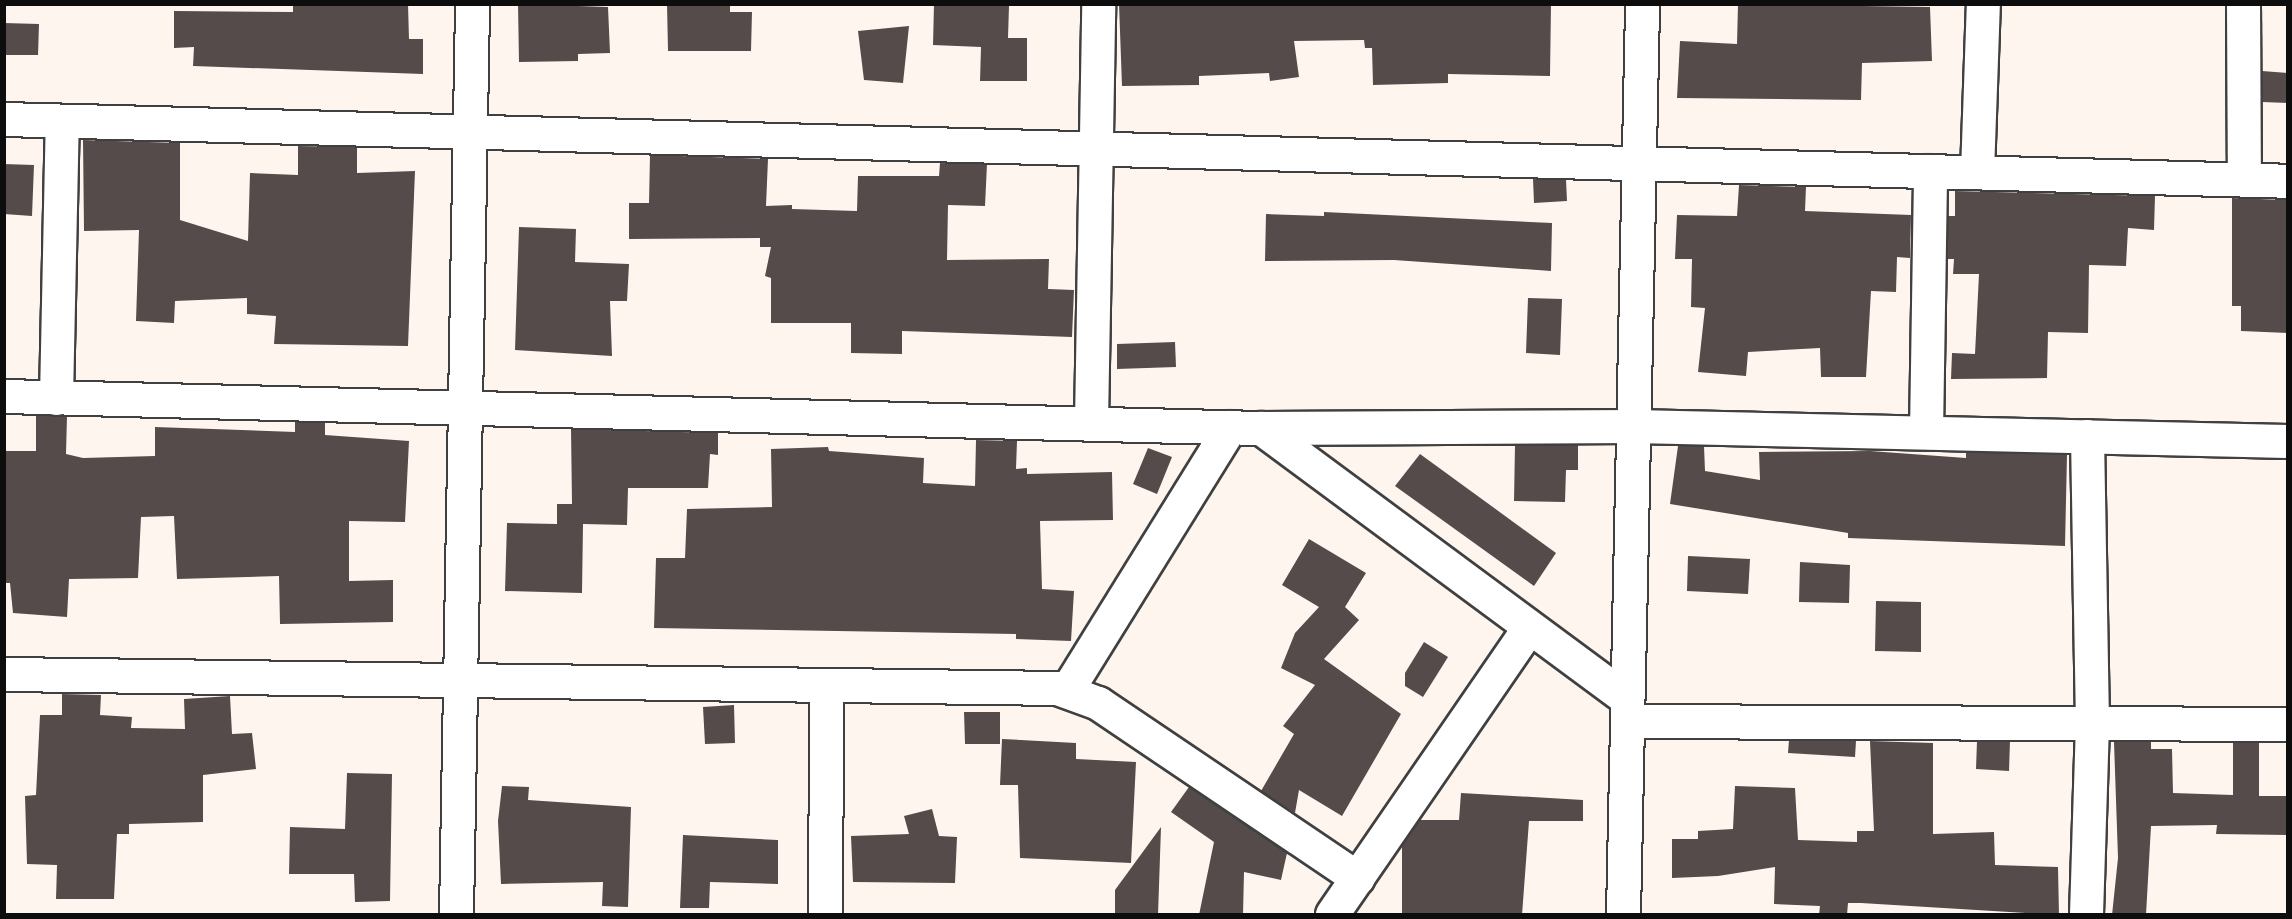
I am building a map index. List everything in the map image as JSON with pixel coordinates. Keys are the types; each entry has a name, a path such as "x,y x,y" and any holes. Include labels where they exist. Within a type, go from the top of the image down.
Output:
{"street":[{"path":"456,915 472,4"},
{"path":"1090,422 1098,4"},
{"path":"1623,915 1642,4"},
{"path":"1977,172 1983,4"},
{"path":"2243,4 2244,179"},
{"path":"4,119 2288,181"},
{"path":"56,398 62,122"},
{"path":"1926,432 1930,171"},
{"path":"4,396 465,405 1246,427 1634,426 2288,441"},
{"path":"1246,427 1528,628 1627,709 2092,723 2288,724"},
{"path":"1066,690 1246,427"},
{"path":"2086,915 2092,723 2087,436"},
{"path":"1332,915 1528,628"},
{"path":"4,675 1066,690 1098,703 1357,878"},
{"path":"825,915 826,687"}],"building":[{"path":"293,4 408,4 409,39 423,39 423,74 193,66 194,47 174,48 174,11 293,12"},
{"path":"518,4 608,7 610,53 578,54 578,61 519,62"},
{"path":"667,4 730,4 730,12 752,12 751,51 668,51"},
{"path":"934,4 1009,6 1008,38 1027,38 1027,81 980,81 981,47 933,45"},
{"path":"1119,4 1551,4 1550,76 1448,74 1448,83 1373,85 1372,48 1365,48 1364,40 1294,41 1299,77 1270,81 1269,73 1199,76 1199,85 1122,86"},
{"path":"1738,4 1930,7 1932,61 1862,63 1861,100 1677,98 1680,41 1737,44"},
{"path":"4,23 39,24 38,55 4,55"},
{"path":"909,26 903,83 864,80 858,31"},
{"path":"2262,71 2288,73 2288,103 2262,102"},
{"path":"83,140 180,143 180,220 248,241 250,173 298,175 298,146 357,147 357,173 415,171 408,346 274,344 276,316 247,314 247,298 175,301 174,323 136,321 139,230 84,231"},
{"path":"650,155 768,159 766,206 792,205 792,209 857,211 858,176 939,176 940,163 987,164 985,206 948,205 947,260 1049,259 1048,289 1074,290 1072,337 902,331 902,354 851,353 851,323 771,323 771,278 765,276 771,247 760,247 760,238 629,239 629,203 649,203"},
{"path":"4,164 34,165 32,216 4,214"},
{"path":"1533,179 1566,180 1567,201 1534,203"},
{"path":"1739,185 1806,187 1805,211 1911,215 1910,258 1897,257 1896,292 1871,291 1866,377 1821,377 1820,348 1748,352 1746,376 1698,372 1705,308 1691,307 1692,259 1675,259 1677,215 1737,216"},
{"path":"1955,191 2155,196 2154,230 2128,228 2126,266 2089,265 2088,333 2048,332 2047,378 1951,379 1952,353 1975,354 1979,274 1953,274 1954,259 1947,259 1948,216 1955,216"},
{"path":"2232,198 2286,200 2288,333 2241,331 2241,306 2232,306"},
{"path":"1324,212 1552,223 1551,271 1394,260 1265,261 1266,214 1324,216"},
{"path":"519,227 576,229 575,262 629,264 627,301 610,301 612,356 515,350"},
{"path":"1528,298 1562,299 1560,355 1526,353"},
{"path":"1175,342 1176,367 1117,369 1117,344"},
{"path":"36,416 67,416 66,454 83,458 155,456 155,427 295,432 295,422 325,423 325,435 409,441 405,522 349,521 349,581 393,580 393,622 280,624 279,576 177,579 174,516 141,517 138,578 69,579 67,617 13,613 10,583 4,583 4,451 36,451"},
{"path":"571,429 718,433 718,455 710,454 708,488 628,488 627,525 583,524 582,593 505,591 507,523 557,524 557,504 572,504"},
{"path":"976,440 1017,441 1016,469 1027,468 1027,474 1112,472 1113,520 1040,521 1042,589 1074,591 1071,641 1016,639 1016,634 654,628 656,558 685,558 687,509 772,507 771,449 828,447 829,451 924,458 923,483 975,486"},
{"path":"1515,445 1578,445 1578,470 1566,470 1565,502 1514,501"},
{"path":"1678,446 1704,446 1705,471 1760,480 1759,452 1870,451 1966,458 1966,452 2067,455 2065,546 1848,538 1848,533 1670,504"},
{"path":"1148,448 1172,457 1157,494 1133,484"},
{"path":"1420,454 1556,553 1534,586 1395,486"},
{"path":"1309,539 1366,573 1345,607 1359,620 1324,659 1401,714 1342,816 1299,790 1295,813 1261,791 1294,734 1283,726 1315,685 1281,668 1295,633 1319,607 1282,585"},
{"path":"1688,556 1750,559 1748,594 1687,591"},
{"path":"1800,562 1850,565 1849,603 1799,602"},
{"path":"1876,601 1921,602 1921,652 1875,651"},
{"path":"1424,642 1448,657 1423,697 1405,686 1405,673"},
{"path":"62,694 101,695 100,715 132,717 131,728 185,729 184,699 230,696 232,734 252,733 256,769 203,775 203,822 129,824 129,834 117,834 114,899 56,899 57,865 27,864 25,796 36,795 40,715 62,715"},
{"path":"734,705 735,743 705,744 703,707"},
{"path":"964,712 1000,712 1000,744 965,744"},
{"path":"1002,739 1076,743 1076,759 1136,762 1131,863 1020,858 1018,785 1000,785"},
{"path":"1789,740 1856,741 1855,757 1788,753"},
{"path":"1870,741 1933,743 1933,834 1994,832 1995,865 2058,867 2059,915 1848,903 1847,915 1819,915 1820,906 1774,904 1775,867 1718,876 1672,878 1672,839 1698,839 1698,831 1733,829 1735,786 1795,788 1798,840 1857,842 1857,831 1874,831"},
{"path":"1977,741 2010,741 2009,771 1976,769"},
{"path":"2114,742 2151,742 2151,749 2172,749 2173,793 2233,795 2233,742 2259,743 2259,796 2288,796 2288,835 2216,834 2217,825 2151,826 2146,915 2112,915 2118,858"},
{"path":"347,773 392,774 390,901 355,902 354,874 289,874 290,827 345,829"},
{"path":"502,786 529,787 528,800 631,807 628,907 602,906 603,882 501,884 498,821"},
{"path":"1189,787 1287,853 1281,880 1244,872 1243,915 1199,915 1214,842 1171,812"},
{"path":"1461,793 1583,800 1583,821 1529,821 1522,915 1402,915 1402,845 1420,820 1459,820"},
{"path":"932,809 939,836 957,837 955,883 853,882 851,836 909,834 904,816"},
{"path":"1161,827 1158,915 1115,915 1115,890"},
{"path":"683,835 778,840 778,884 710,882 709,908 680,908"}]}
